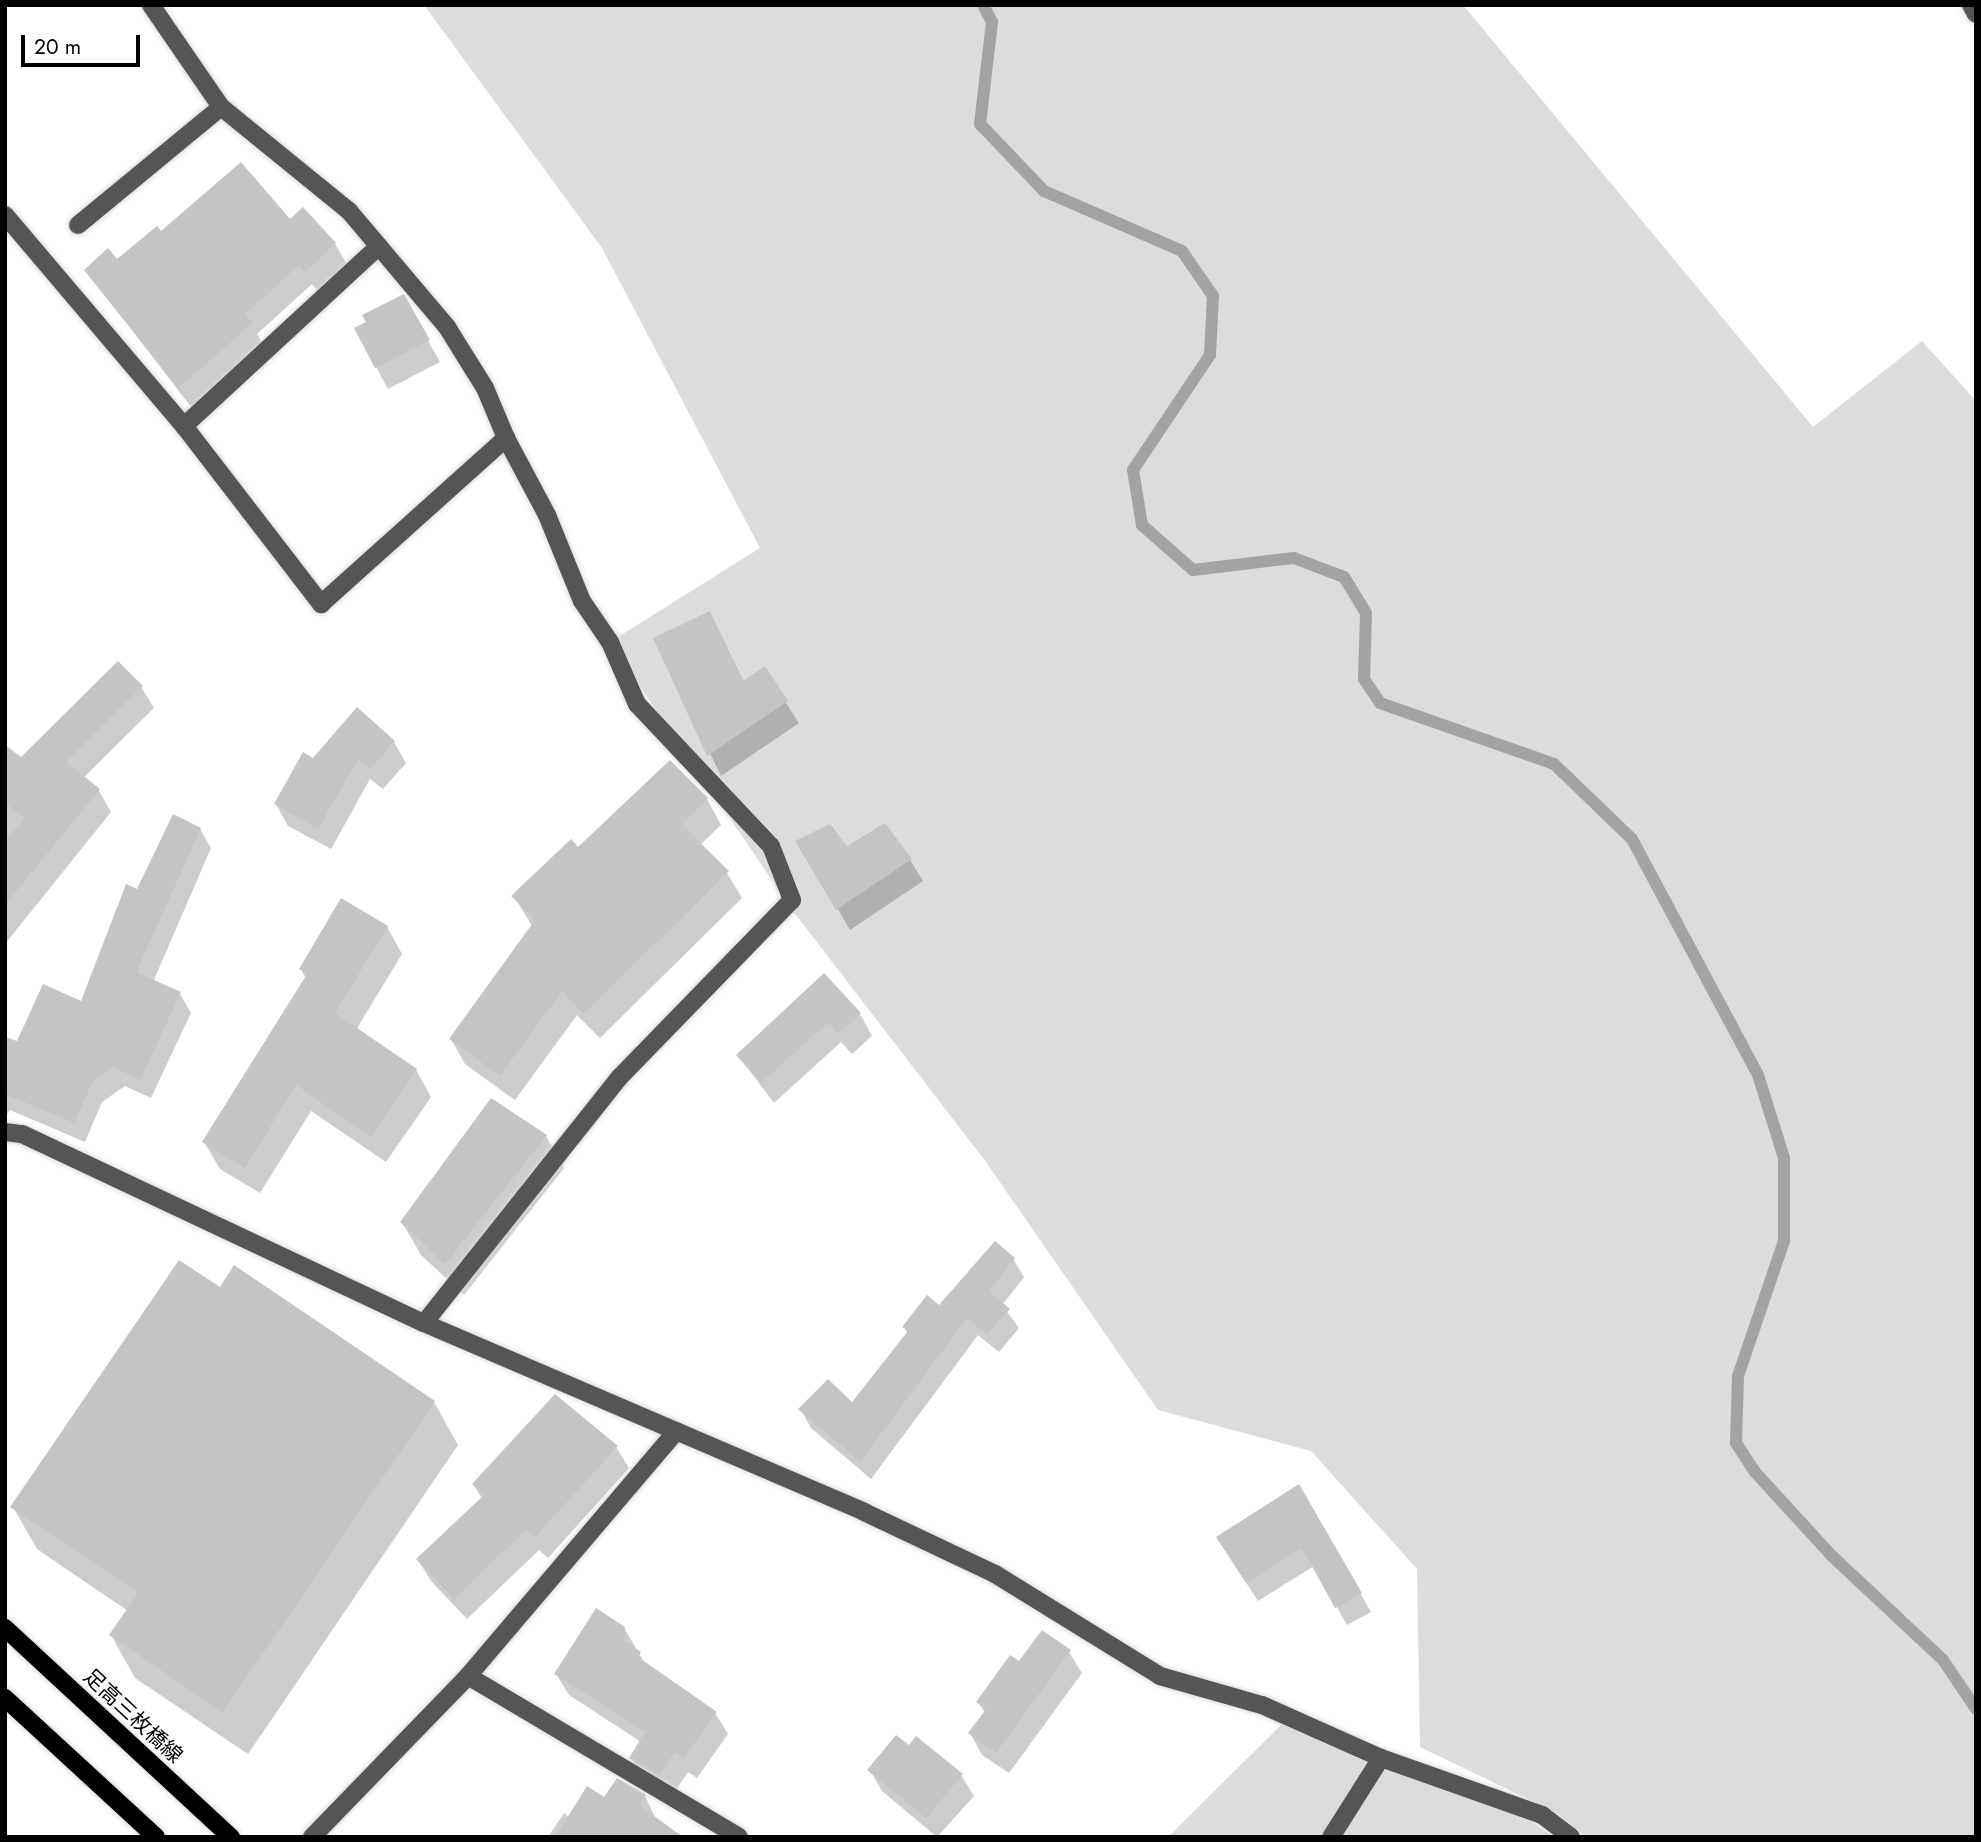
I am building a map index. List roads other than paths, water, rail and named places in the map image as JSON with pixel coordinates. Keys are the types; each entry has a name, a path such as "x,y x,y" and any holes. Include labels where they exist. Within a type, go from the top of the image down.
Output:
{"main road":[{"name":"足高三枚橋線","path":"5,1628 231,1837"},
{"path":"5,1698 156,1837"}],"street":[{"path":"151,5 221,107 349,211 447,327 485,388 506,438 547,515 582,601 610,642 637,704 771,846 792,900 619,1078 425,1323"},
{"path":"1971,5 1976,14"},
{"path":"78,225 221,107"},
{"path":"5,215 184,426 321,604 506,438"},
{"path":"184,426 379,246"},
{"path":"5,1132 22,1134 425,1323 995,1574 1160,1676 1262,1705 1381,1758 1542,1815 1571,1837"},
{"path":"312,1837 468,1676 676,1432"},
{"path":"468,1676 739,1837"},
{"path":"1331,1837 1381,1758"}],"waterway":[{"path":"983,5 992,22 980,124 1044,191 1182,251 1213,296 1210,355 1133,470 1142,525 1193,570 1294,558 1344,577 1366,613 1364,679 1380,703 1554,764 1632,839 1758,1075 1784,1158 1784,1241 1738,1376 1736,1443 1755,1472 1832,1556 1943,1660 1976,1709"}]}
